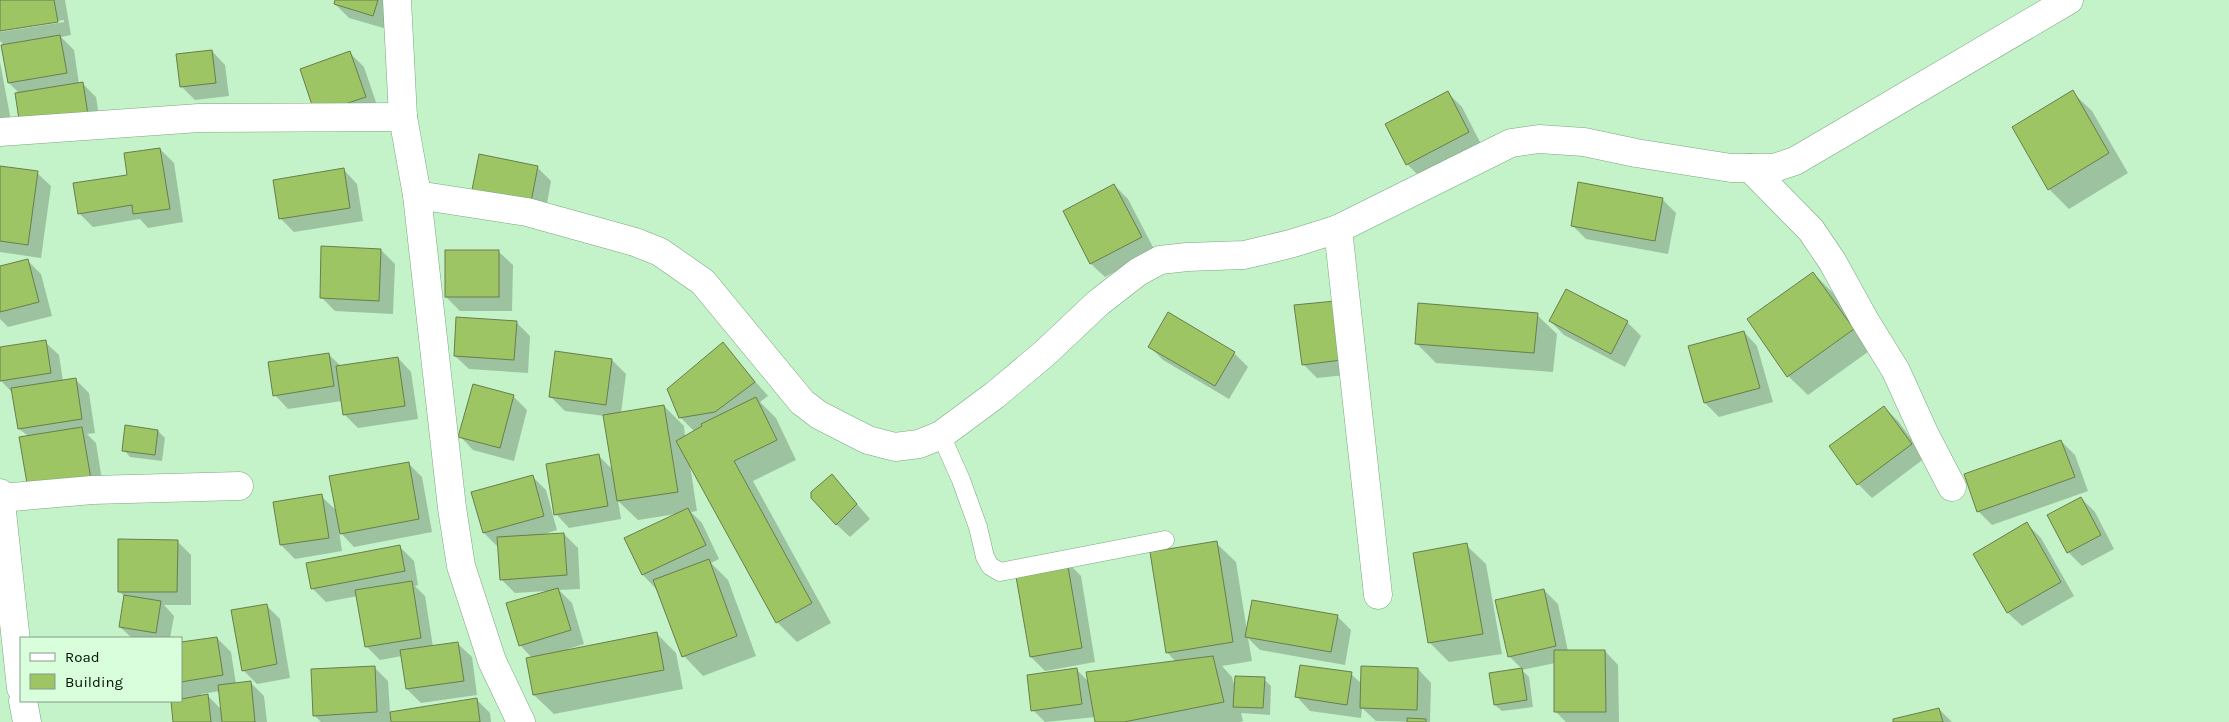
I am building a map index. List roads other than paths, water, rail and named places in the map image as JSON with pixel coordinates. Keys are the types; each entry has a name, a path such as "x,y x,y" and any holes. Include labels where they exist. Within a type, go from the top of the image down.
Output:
{"street":[{"path":"398,0 403,117 417,195 452,508 461,566 492,661 522,722"},
{"path":"417,195 527,212 635,242 660,252 703,282 802,402 819,414 868,440 896,447 919,444 941,435 1002,389 1045,353 1098,302 1138,272 1160,260 1244,255 1290,244 1338,228 1511,143 1539,139 1584,142 1685,162 1750,168 1774,168 1795,160 2069,0"},
{"path":"0,132 199,118 403,117"},
{"path":"1750,168 1811,230 1832,261 1864,319 1896,371 1925,435 1952,487"},
{"path":"1338,228 1378,595"},
{"path":"1,498 92,490 239,486"},
{"path":"0,493 20,678"},
{"path":"23,702 26,722"}],"lane":[{"path":"941,435 961,480 978,527 985,557 990,566 1000,572 1165,540"}]}
